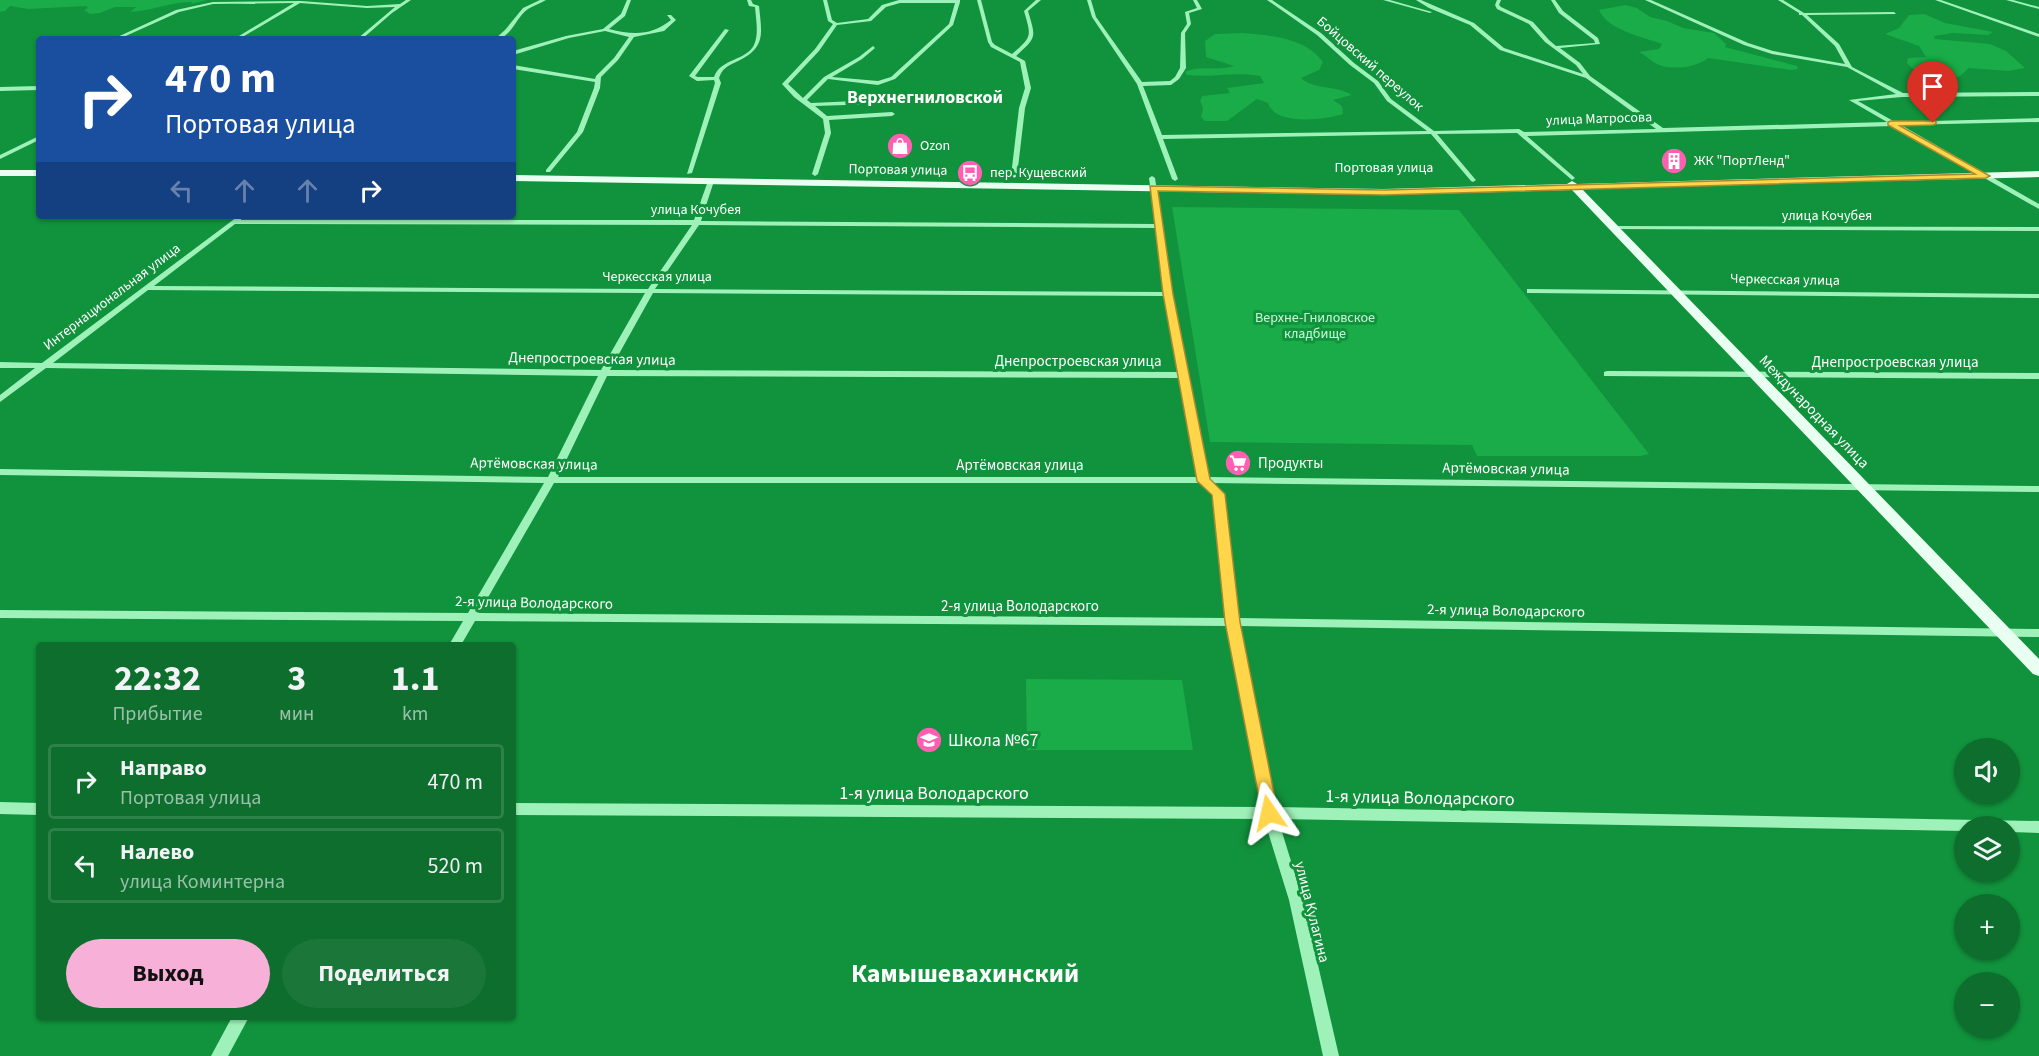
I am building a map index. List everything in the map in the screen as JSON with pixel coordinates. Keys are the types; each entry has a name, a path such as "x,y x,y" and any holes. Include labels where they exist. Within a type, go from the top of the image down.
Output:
{"main road":[{"name":"Портовая улица","path":"516,171 1014,176 1344,192 1571,181 2039,165"},
{"path":"0,173 36,173"},
{"name":"Портовая улица","path":"516,177 711,181 1153,183 1175,179 1336,182 1571,181 2039,174"},
{"name":"Международная улица","path":"1571,181 2039,670"},
{"path":"1336,182 1350,186 1349,190 1344,192"}],"street":[{"path":"362,36 377,22 409,0"},
{"path":"501,36 525,9 544,0"},
{"path":"605,30 623,15 629,0"},
{"path":"689,173 714,99 718,83 717,73 723,67 747,54 757,44 760,5 751,5 749,0"},
{"path":"825,0 830,21 836,24 869,20 888,4 903,1 958,1 951,24 933,38 922,52 893,78 878,82 829,78"},
{"path":"879,0 888,4"},
{"path":"979,0 990,42 993,46 1022,61 1028,88 1022,108 1014,176"},
{"path":"1013,56 1029,42 1032,33 1026,10 1039,0"},
{"path":"1089,0 1094,17 1140,84 1162,137 1175,179"},
{"path":"1140,84 1171,82 1177,78 1183,68 1183,33 1190,24 1187,12 1200,9 1196,0"},
{"name":"Бойцовский переулок","path":"1269,0 1319,34 1376,82 1389,100 1432,132 1473,180"},
{"path":"1385,0 1468,22"},
{"path":"1418,0 1428,7 1468,22 1502,49 1588,77"},
{"path":"1499,0 1497,5 1499,8 1531,23 1547,41 1578,64 1588,77 1661,129"},
{"path":"1553,0 1561,12 1596,39 1599,45 1557,47"},
{"path":"1647,0 1746,44 1772,52 1849,66 1902,95"},
{"path":"1780,0 1801,12 1837,45 1849,66"},
{"path":"1937,0 2039,36"},
{"path":"2008,0 2039,8"},
{"path":"122,36 178,11 213,3 301,2 367,7 400,5"},
{"path":"241,36 301,2"},
{"path":"1801,14 1894,13"},
{"path":"516,52 551,41 605,30 632,36 662,30 674,20 669,16"},
{"path":"836,24 817,50 786,80 785,84 796,96 826,118 892,114"},
{"path":"716,78 692,76 727,30"},
{"path":"548,171 580,132 598,77 616,59 632,36"},
{"path":"803,100 814,93 820,84 863,58 873,47"},
{"path":"516,67 598,81"},
{"path":"21,88 36,80"},
{"path":"0,88 36,88"},
{"path":"2039,94 1902,95 1852,100 2039,207"},
{"path":"810,105 878,102"},
{"path":"815,174 828,133 826,118"},
{"name":"улица Матросова","path":"1162,137 1519,131 1522,134 2039,120"},
{"name":"Международная улица","path":"1522,134 1571,181"},
{"path":"0,157 36,139"},
{"path":"457,642 551,480 604,373 650,291 697,222 711,181"},
{"name":"улица Кулагина","path":"1153,183 1168,294 1204,481 1218,494 1233,622 1269,813 1296,900 1331,1056"},
{"name":"Интернациональная улица","path":"0,399 237,219"},
{"name":"улица Кочубея","path":"233,222 697,222 1159,226"},
{"name":"улица Кочубея","path":"1614,228 2039,229"},
{"name":"Черкесская улица","path":"145,288 1168,294"},
{"name":"Черкесская улица","path":"1530,291 2039,296"},
{"name":"Днепростроевская улица","path":"0,365 604,373 1184,375"},
{"name":"Днепростроевская улица","path":"1607,374 2039,376"},
{"name":"Артёмовская улица","path":"0,472 551,480 1204,481 2039,489"},
{"name":"2-я улица Володарского","path":"0,614 1233,622 2039,633"},
{"path":"0,808 36,809"},
{"name":"1-я улица Володарского","path":"516,809 1269,813 2039,827"},
{"path":"219,1056 239,1020"}],"green space":[{"path":"0,0 207,0 191,4 192,2 176,3 130,12 136,7 115,7 90,14 84,10 88,8 86,6 28,9 10,6 0,12"},
{"path":"1625,5 1637,8 1650,17 1683,28 1714,33 1726,44 1725,47 1797,66 1798,69 1791,70 1708,58 1697,64 1675,68 1655,63 1639,52 1659,49 1662,44 1617,28 1603,17 1599,10"},
{"path":"1924,14 1945,23 1993,32 1988,35 1953,33 1934,36 1935,39 1990,44 2006,51 2025,68 2008,71 1969,68 1958,77 1945,79 1931,77 1911,68 1907,63 1908,58 1926,57 1919,46 1885,34 1899,28 1909,15"},
{"path":"1242,33 1287,39 1316,54 1323,62 1319,70 1301,78 1312,84 1352,95 1333,100 1342,106 1343,114 1313,119 1290,118 1280,115 1272,110 1268,103 1257,99 1227,121 1205,121 1201,117 1202,96 1230,93 1227,88 1264,83 1260,76 1232,74 1196,76 1187,75 1185,72 1234,66 1206,57 1205,41 1215,34"},
{"name":"Верхне-Гниловское кладбище","path":"1172,207 1459,210 1649,454 1641,456 1477,456 1472,445 1210,442"},
{"path":"1026,679 1182,680 1193,750 1027,750"}],"place":[{"name":"Ozon","path":"900,146"},
{"name":"ЖК \"ПортЛенд\"","path":"1674,161"},
{"name":"пер. Кущевский","path":"970,173"},
{"name":"Продукты","path":"1238,463"},
{"name":"Школа №67","path":"929,740"}],"district":[{"name":"Верхнегниловской","path":"925,97"},
{"name":"Камышевахинский","path":"965,973"}],"route":[{"path":"1269,813 1233,622 1218,494 1204,481 1168,294 1153,188 1384,192 1986,176 1891,124 1933,123"}]}
